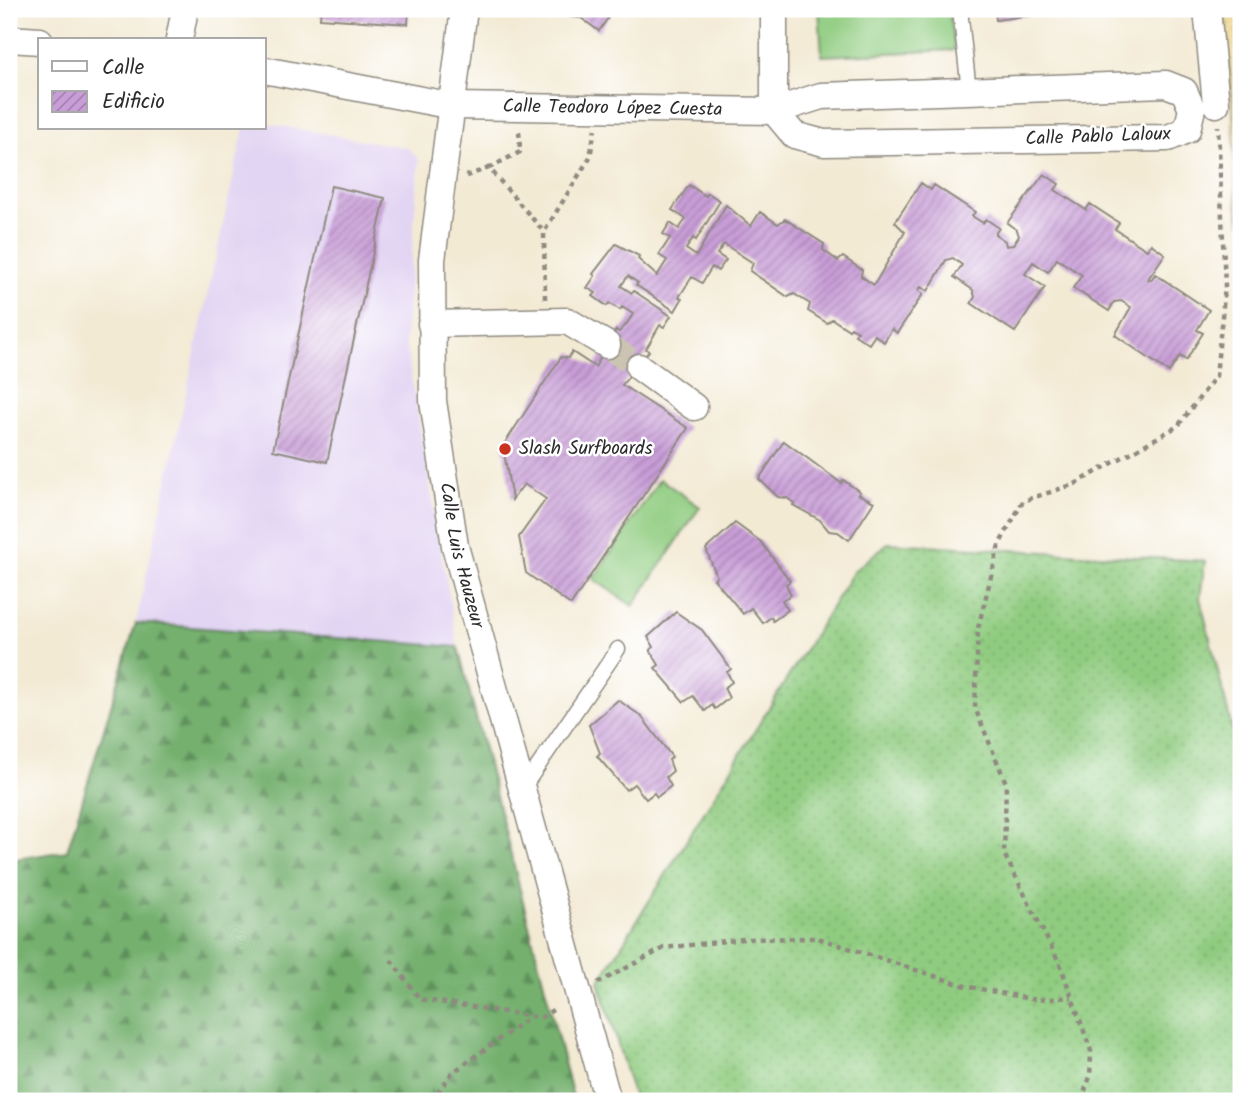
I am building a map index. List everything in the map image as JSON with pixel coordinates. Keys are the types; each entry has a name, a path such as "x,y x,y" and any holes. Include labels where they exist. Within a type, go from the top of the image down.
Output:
{"street":[{"path":"178,38 185,9"},
{"name":"Calle Luis Hauzeur","path":"464,9 432,260 433,401 455,546 608,1101"},
{"path":"774,9 774,111"},
{"path":"1206,9 1216,104"},
{"path":"9,38 38,41"},
{"name":"Calle Teodoro López Cuesta","path":"266,70 453,106 774,111"},
{"name":"Calle Pablo Laloux","path":"1166,84 1184,91 1192,109 1187,130 1168,138 824,143 794,135 774,111 821,96 969,91 1166,84"},
{"path":"431,324 567,321 607,345"},
{"path":"639,367 694,407"}],"lane":[{"path":"960,9 969,91"},
{"path":"523,788 618,649"}],"path":[{"path":"1081,1101 1090,1077 1091,1051 1072,997 1033,905 1004,854 1006,783 975,708 978,628 999,545 1023,501 1075,484 1178,426 1216,376 1225,286 1216,104"},
{"path":"442,184 489,169 520,152 518,106"},
{"path":"544,322 544,232 590,157 598,107"},
{"path":"489,169 544,232"},
{"path":"391,960 420,999 542,1017 664,948 744,939 818,938 965,986 1037,1000 1072,997"},
{"path":"432,1101 452,1073 531,1016"}],"shaded area":[{"path":"266,123 408,148 419,160 405,341 458,647 136,623 244,130 266,130"}],"green space":[{"path":"819,9 949,9 955,50 822,56"},
{"path":"660,479 700,507 633,606 593,579"},
{"path":"888,543 1205,561 1200,598 1241,765 1241,1101 635,1101 599,982 854,571"},
{"path":"136,623 458,647 574,1101 9,1101 9,860 67,851"}],"sand":[{"path":"1224,9 1241,9 1241,224 1237,204 1233,111"}],"building":[{"path":"321,9 409,9 408,24 320,18"},
{"path":"571,9 614,9 599,31 581,18 570,17"},
{"path":"995,9 1068,9 1069,10 996,20"},
{"path":"1044,174 1059,184 1055,190 1086,210 1090,204 1119,223 1115,229 1147,250 1151,244 1165,254 1148,279 1151,280 1155,274 1209,310 1197,330 1203,333 1186,360 1180,356 1169,372 1115,335 1131,307 1121,301 1114,302 1109,311 1073,288 1082,275 1057,259 1048,272 1033,262 1025,274 1045,287 1015,332 971,303 975,297 973,290 954,277 962,265 953,258 946,260 928,291 921,287 918,290 923,294 897,333 892,329 884,342 875,335 869,344 855,335 858,331 851,327 849,330 832,319 827,323 808,311 810,304 794,294 788,297 750,271 753,263 724,244 717,254 726,260 718,271 712,267 702,283 692,277 679,297 682,299 675,311 636,285 638,283 628,276 621,286 632,293 634,291 671,316 664,327 660,325 646,349 649,351 622,385 688,428 571,605 526,573 519,537 546,499 524,484 512,500 503,446 561,357 568,358 572,352 595,367 616,330 619,332 626,325 633,314 609,303 607,306 593,296 596,293 587,288 595,276 593,274 616,244 639,256 638,259 657,276 667,260 659,255 670,238 663,234 670,223 679,229 686,219 672,210 689,185 720,201 696,240 693,238 686,249 696,256 726,205 751,226 760,212 778,224 785,219 824,244 823,250 838,261 843,257 862,270 861,276 874,285 905,232 895,222 921,183 931,190 934,185 975,212 972,216 983,223 986,219 999,228 995,234 1005,241 1006,246 1013,245 1019,236 1017,230 1007,223"},
{"path":"331,186 385,198 327,462 273,450"},
{"path":"784,441 841,483 843,480 860,492 858,494 874,502 849,540 838,532 829,531 820,520 793,505 787,498 778,497 759,479"},
{"path":"735,523 761,542 790,581 786,584 791,595 782,600 788,610 773,621 771,617 763,623 751,608 743,614 714,579 717,577 706,549"},
{"path":"676,612 702,630 731,669 727,672 732,682 724,688 729,698 715,709 712,705 705,711 693,696 684,702 655,668 659,665 650,650 654,647 648,637"},
{"path":"618,700 641,716 672,757 669,760 673,771 666,777 671,786 657,797 654,793 646,799 634,784 626,790 597,756 600,753 589,725"}],"tunnel":[{"path":"607,345 639,367"}],"place":[{"name":"Slash Surfboards","path":"505,449"}]}
